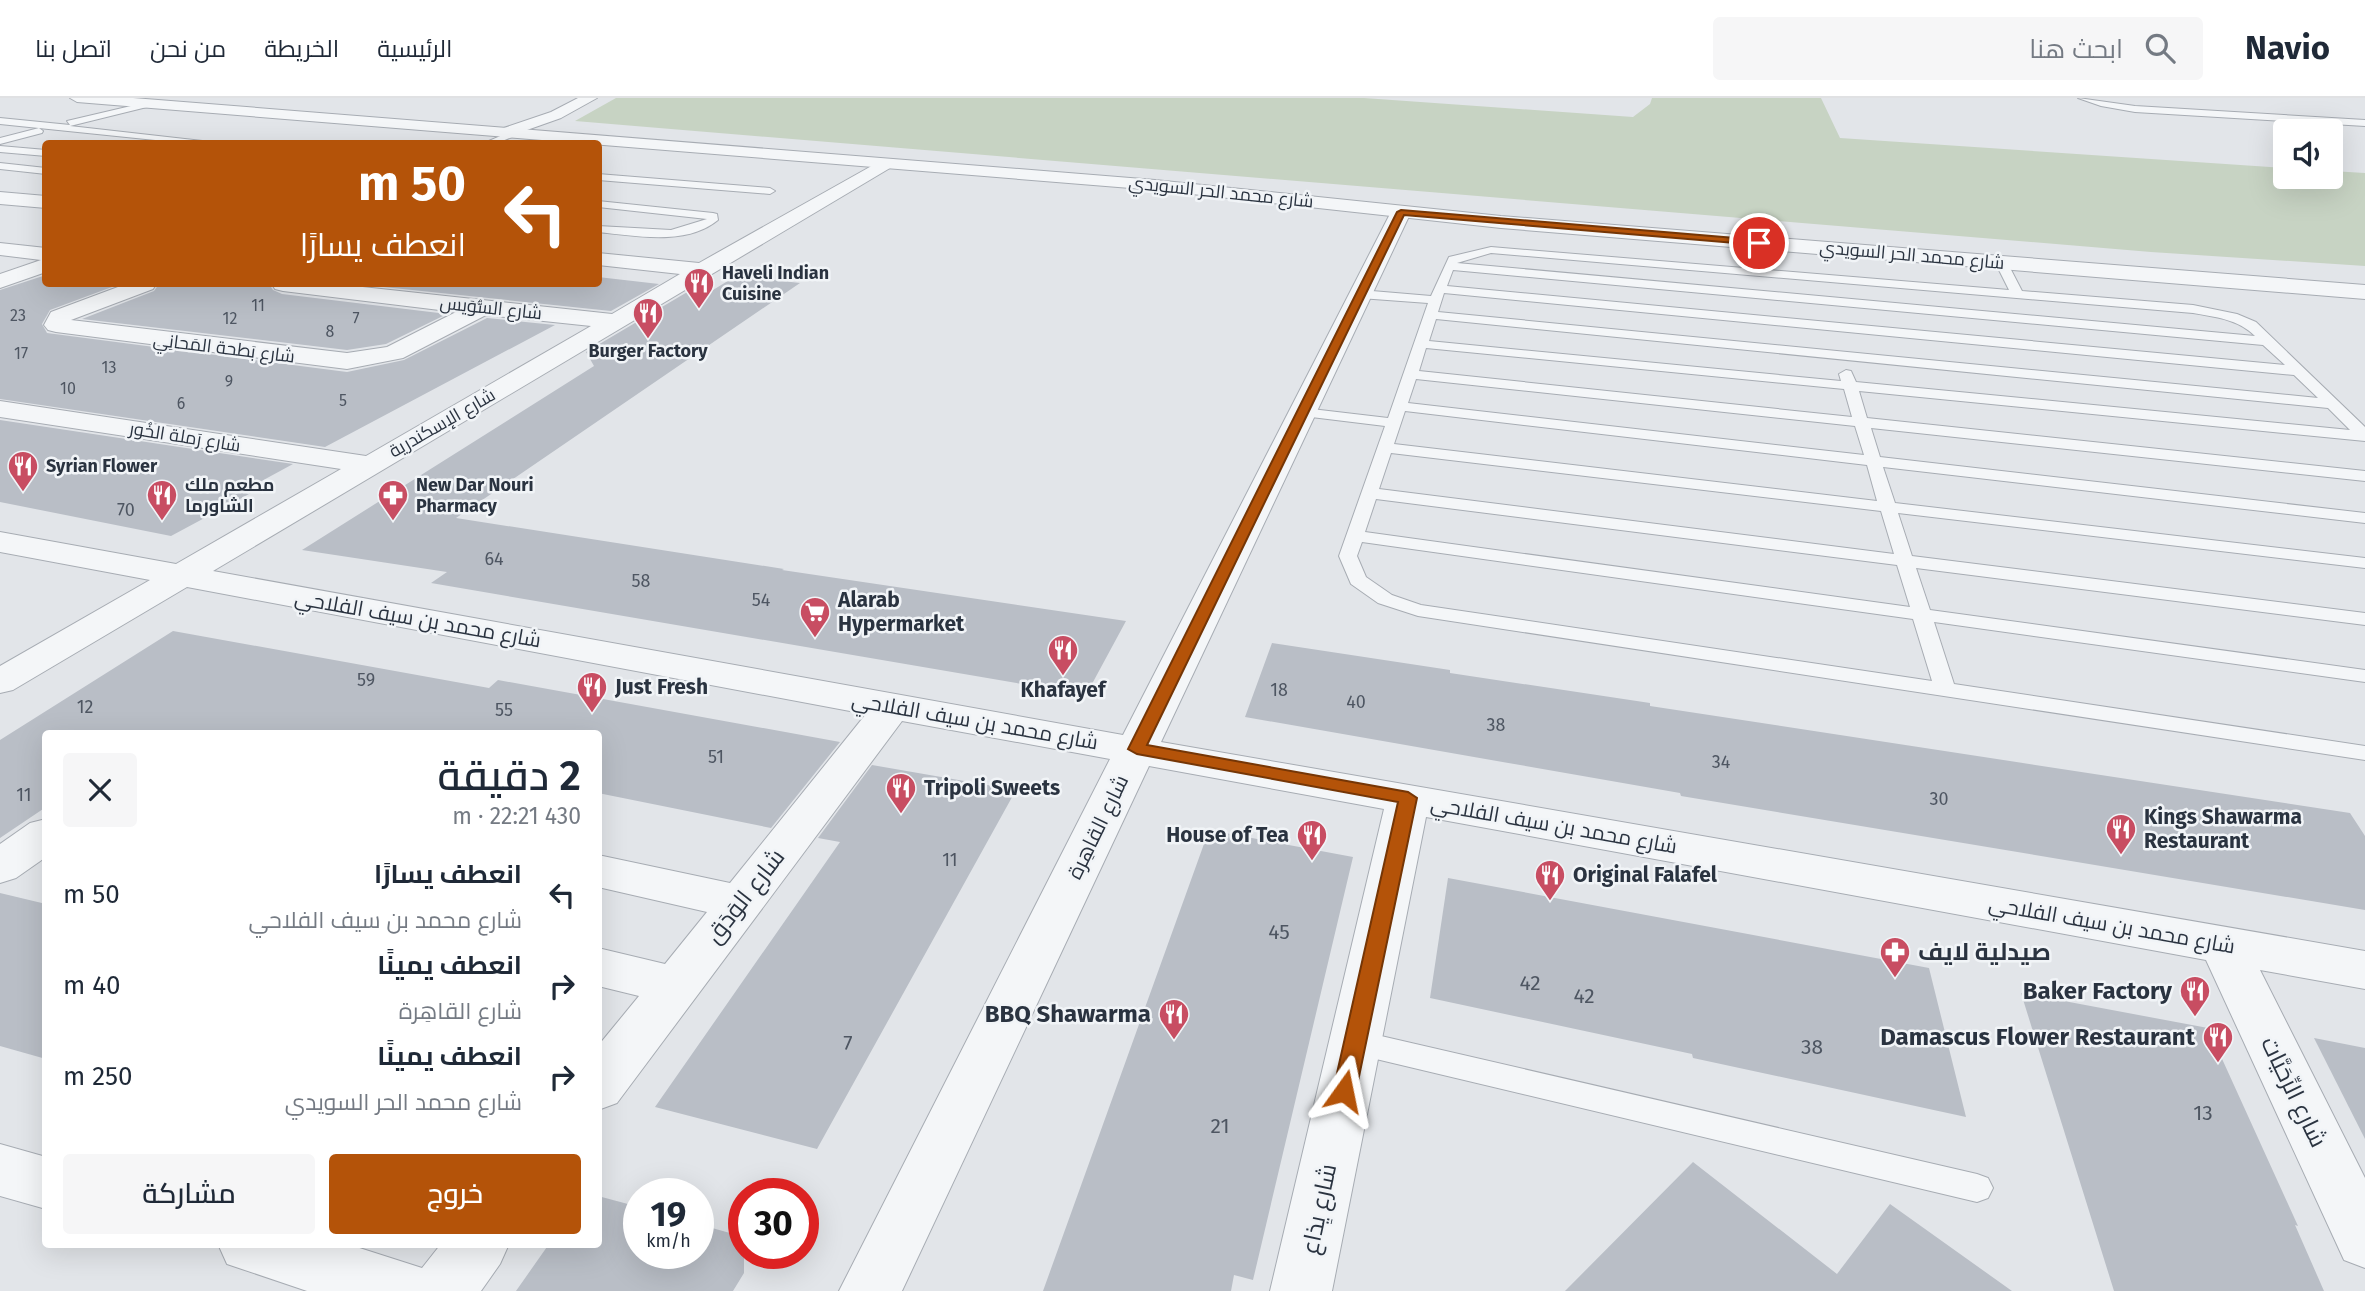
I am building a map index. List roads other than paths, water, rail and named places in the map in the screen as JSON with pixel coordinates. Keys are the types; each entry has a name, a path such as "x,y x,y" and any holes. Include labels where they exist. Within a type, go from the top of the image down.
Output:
{"street":[{"name":"شارع محمد الحر السويدي","path":"77,98 589,140"},
{"path":"515,134 590,98"},
{"path":"515,134 574,116 607,98"},
{"path":"556,115 574,116"},
{"name":"شارع محمد الحر السويدي","path":"602,141 1207,190 1401,212 1627,246 2001,262 2365,292"},
{"name":"شارع الإسكندرية","path":"0,682 884,164"},
{"path":"0,198 42,202"},
{"name":"شارع القاهِرة","path":"870,1291 1401,212"},
{"path":"0,249 42,254"},
{"path":"602,259 703,270"},
{"path":"0,281 42,266"},
{"name":"شارع بَطحة المَحانِي","path":"137,287 66,313 59,317 56,325 314,359 364,360 402,350 482,308"},
{"name":"شارع السُّوَيس","path":"308,287 616,321"},
{"name":"شارع رَملة الخُور","path":"0,409 370,465"},
{"name":"شارع محمد بن سيف الفلاحي","path":"0,542 892,707 2365,970"},
{"name":"شارع الوَدَق","path":"602,1082 892,707"},
{"name":"شارع يِذاع","path":"1301,1291 1408,798"},
{"path":"0,867 42,837"},
{"path":"602,872 740,902"},
{"name":"شارع الرِّحَيَّات","path":"2223,944 2365,1240"},
{"path":"602,968 675,986"},
{"path":"0,1170 42,1182"},
{"path":"261,1248 404,1291"},
{"path":"443,1291 476,1248"}],"lane":[{"path":"2082,98 2123,108 2365,123"},
{"path":"0,141 148,104"},
{"path":"0,111 25,113"},
{"path":"63,116 89,119"},
{"path":"0,121 182,140"},
{"path":"0,132 26,135"},
{"path":"498,140 515,134"},
{"path":"0,149 42,153"},
{"path":"0,166 42,171"},
{"path":"602,177 770,191"},
{"path":"602,204 713,216 713,219 691,230 666,235 602,229"},
{"path":"1422,344 2365,436 2251,325 2232,317 2193,309 1815,277 1627,246 1491,250 1453,259 1410,374 1348,556 1358,580 1385,599 1418,610 2365,753"},
{"path":"2001,262 2017,294"},
{"path":"1450,266 2268,341"},
{"path":"1815,277 1945,690"},
{"path":"1360,294 1840,356 2332,404"},
{"path":"1436,302 1830,326 2299,371"},
{"path":"1410,374 2365,476"},
{"path":"1303,412 1396,415 1873,463 2365,518"},
{"path":"1385,448 2365,564"},
{"path":"1370,493 2365,619"},
{"path":"1355,536 2365,676"},
{"path":"1355,1042 1977,1188"}],"place":[{"name":"Haveli Indian Cuisine","path":"699,310"},
{"name":"Burger Factory","path":"648,340"},
{"name":"Syrian Flower","path":"23,493"},
{"name":"مطعم ملك الشاورما","path":"162,522"},
{"name":"New Dar Nouri Pharmacy","path":"393,522"},
{"name":"Alarab Hypermarket","path":"815,639"},
{"name":"Khafayef","path":"1063,677"},
{"name":"Just Fresh","path":"592,714"},
{"name":"Tripoli Sweets","path":"901,815"},
{"name":"Kings Shawarma Restaurant","path":"2121,856"},
{"name":"House of Tea","path":"1312,862"},
{"name":"Original Falafel","path":"1550,902"},
{"name":"صيدلية لايف","path":"1895,979"},
{"name":"Baker Factory","path":"2195,1018"},
{"name":"BBQ Shawarma","path":"1174,1041"},
{"name":"Damascus Flower Restaurant","path":"2218,1064"}]}
